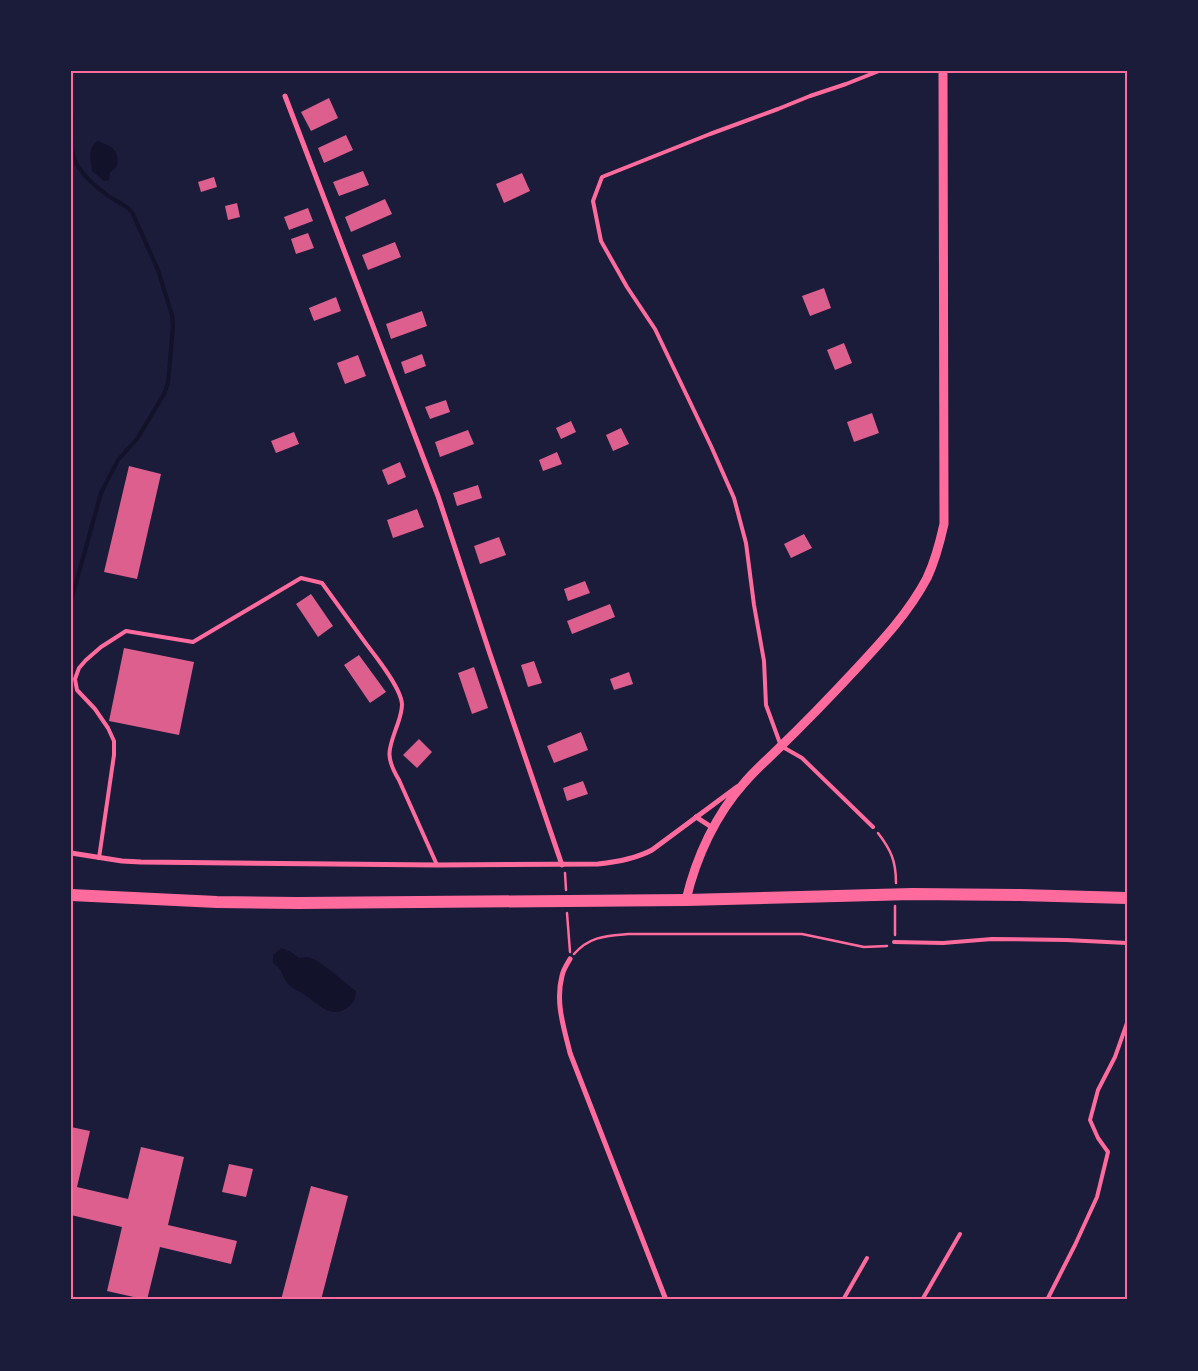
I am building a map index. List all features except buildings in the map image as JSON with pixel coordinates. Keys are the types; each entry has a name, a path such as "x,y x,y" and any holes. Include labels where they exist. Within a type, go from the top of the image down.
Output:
{"highway":[{"path":"71,895 217,902 298,903 686,900 912,894 1127,898"}],"street":[{"path":"71,853 98,858 141,862 436,865 598,864 618,862 638,857 660,845 745,781 782,746 893,629 927,577 938,549 944,524 943,71"},
{"path":"285,96 438,496 562,864"},
{"path":"686,900 695,868 713,828 730,800 745,781"},
{"path":"696,817 713,828"},
{"path":"570,959 562,975 559,993 561,1017 570,1053 666,1300"}],"lane":[{"path":"873,827 802,758 782,746 766,705 764,661 746,543 734,498 655,329 627,287 601,241 593,201 602,177 701,137 879,71"},
{"path":"98,858 114,755 114,741 95,709 77,690 75,679 79,668 101,647 126,631 193,642 301,578 322,583 387,672 400,695 402,704 401,716 390,746 389,757 436,865"},
{"path":"894,942 943,943 1011,939 1127,944"},
{"path":"1047,1300 1097,1197 1108,1152 1098,1138 1090,1120 1098,1090 1115,1057 1127,1023"},
{"path":"922,1300 960,1234"},
{"path":"844,1300 867,1258"}],"path":[{"path":"570,959 589,941 603,936 628,934 802,934 864,947"}],"shaded area":[{"path":"98,141 110,146 117,156 118,163 114,170 110,172 109,180 104,181 92,171 91,151"},
{"path":"281,948 299,958 312,958 332,971 356,991 353,1003 341,1011 329,1011 292,988 273,963 273,955"}],"waterway":[{"path":"71,111 72,148 77,165 96,187 132,212 158,270 172,315 173,326 168,383 164,394 137,439 118,460 101,493 71,601"}]}
